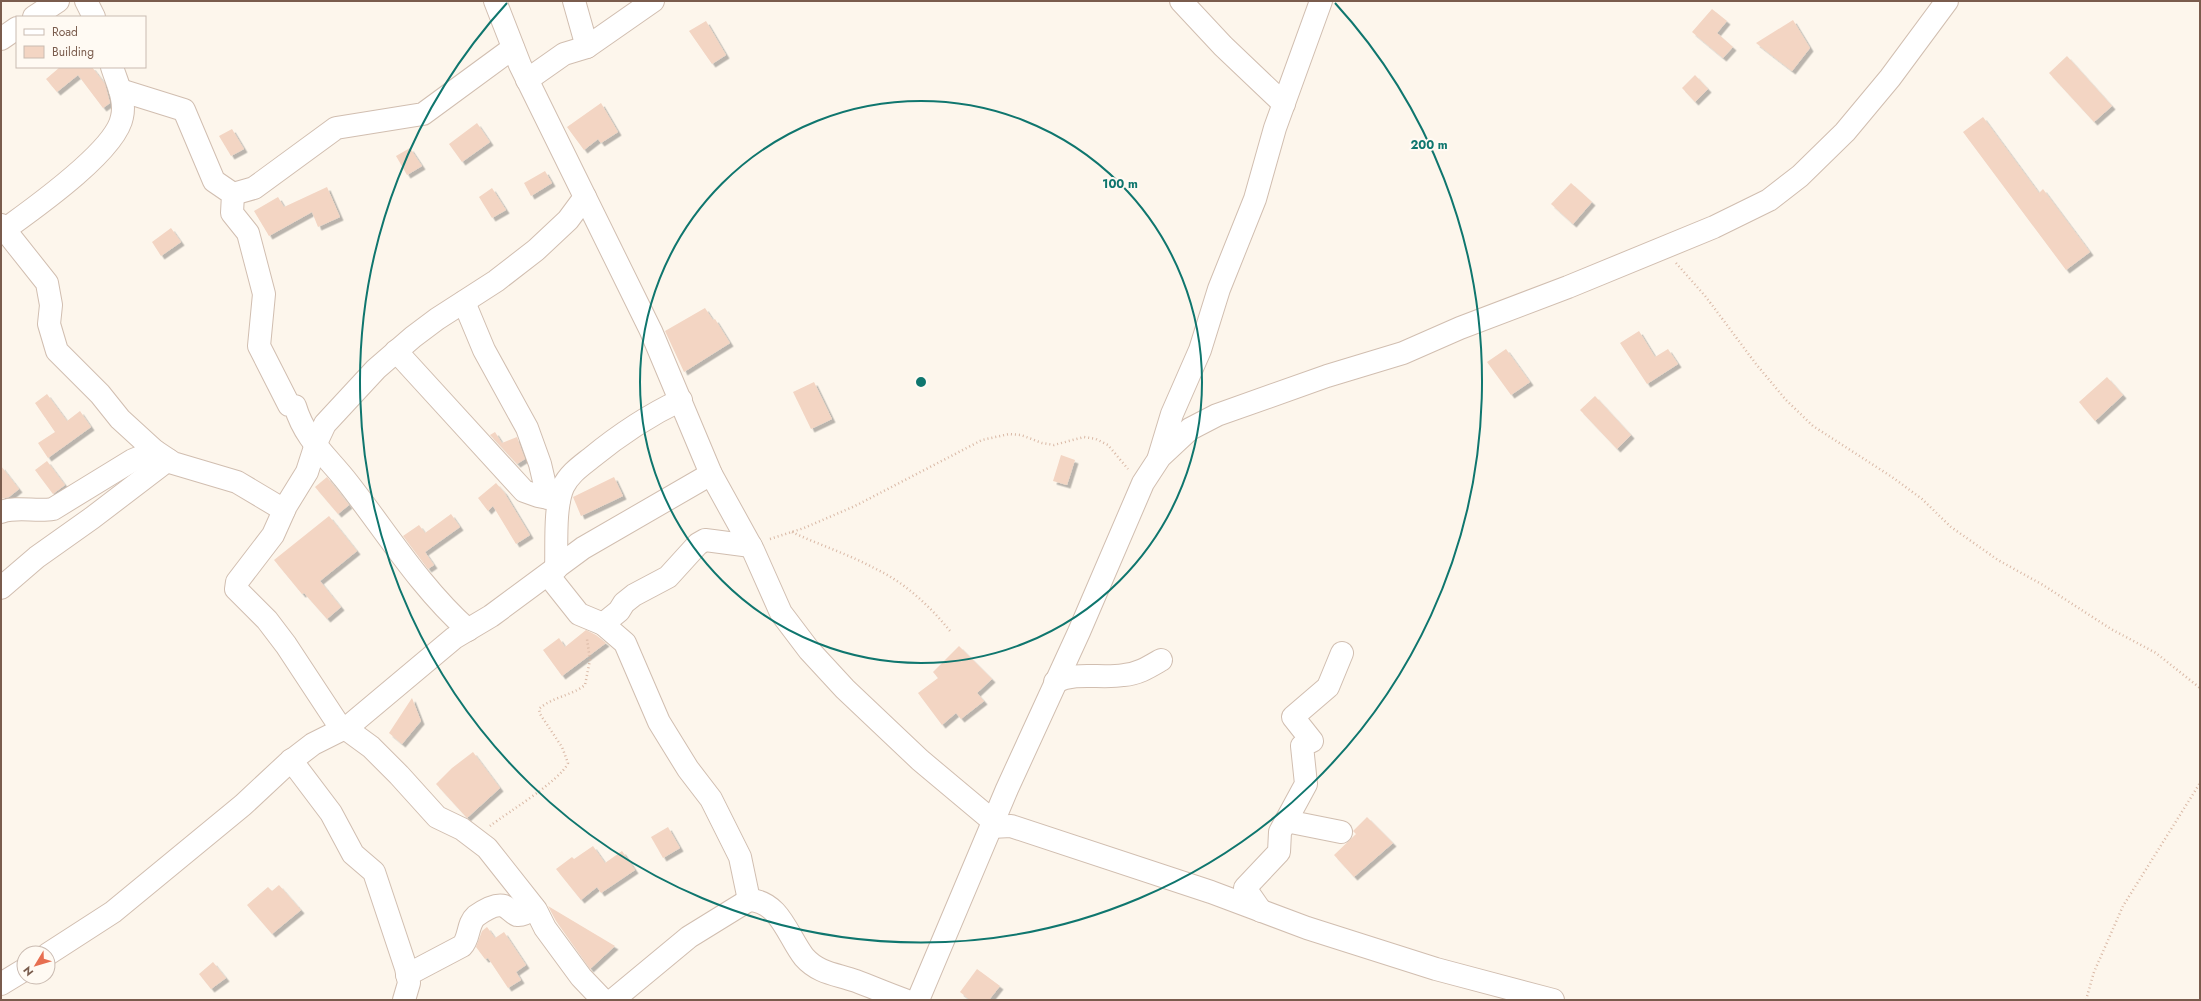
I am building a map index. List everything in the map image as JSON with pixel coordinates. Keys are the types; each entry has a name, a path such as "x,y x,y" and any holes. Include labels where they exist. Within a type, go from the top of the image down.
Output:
{"street":[{"path":"36,16 58,1"},
{"path":"86,1 94,16"},
{"path":"495,1 527,80 651,331 711,474 751,546 781,613 809,650 845,689 920,760 992,825 1011,826 1211,892 1307,928 1436,969 1553,1000"},
{"path":"574,1 588,47"},
{"path":"527,80 564,54 588,47 625,10 653,1"},
{"path":"1181,1 1223,46 1284,104"},
{"path":"1158,461 1172,414 1200,350 1220,289 1255,199 1284,104 1321,1"},
{"path":"918,1000 992,825 1143,483 1158,461 1190,429 1217,415 1333,374 1403,353 1460,328 1575,284 1714,227 1769,200 1800,176 1845,132 1890,78 1947,1"},
{"path":"1,39 16,29"},
{"path":"233,194 254,188 336,128 423,114 513,48"},
{"path":"112,68 124,106 122,119 117,130 101,150 67,182 3,227 47,283 51,304 50,324 57,351 96,389 120,419 173,463 237,482 284,510"},
{"path":"120,90 184,110 214,181 233,194"},
{"path":"233,194 232,213 248,233 264,294 259,346 289,405 295,406 299,421 315,447 347,482 426,587 468,630"},
{"path":"585,197 568,220 536,250 496,282 437,319 396,351 376,369 325,424 315,447 307,472 284,510 273,535 237,582 236,589 267,620 344,729 371,747 437,817 475,837 486,848 534,908 545,928 581,977 603,1000"},
{"path":"464,302 484,350 527,428 554,499 552,572 579,614 603,624 625,643 659,722 688,769 711,800 740,857 749,900"},
{"path":"396,351 524,491 554,499"},
{"path":"554,499 573,472 611,441 657,411 681,400"},
{"path":"1,512 13,509 42,511 54,509 133,460 162,455"},
{"path":"1,588 37,557 92,518 162,455"},
{"path":"56,949 113,912 243,805 291,760 326,736 344,729 430,657 468,630 491,616 601,537 711,474"},
{"path":"603,624 619,611 624,603 634,595 668,577 698,544 705,540 751,546"},
{"path":"1261,911 1245,888 1278,852 1280,832 1306,784 1302,746 1312,741 1293,717 1328,688 1342,653"},
{"path":"1055,682 1065,677 1078,675 1116,676 1134,674 1161,660"},
{"path":"291,760 331,813 353,854 374,872 409,983 404,1000"},
{"path":"1286,821 1341,832"},
{"path":"613,1000 689,936 749,900 757,900 769,906 778,915 805,958 828,974 855,981 905,1000"},
{"path":"407,975 462,946 467,941 471,923 483,911 498,905 505,906 517,914 522,914 534,908"},
{"path":"1,984 16,975"}],"path":[{"path":"1662,248 1706,297 1756,364 1786,400 1813,426 1892,477 1922,499 1951,526 1998,560 2043,585 2111,629 2156,653 2200,688"},
{"path":"751,546 792,532 854,506 982,440 1009,434 1022,435 1042,443 1054,445 1084,437 1096,439 1108,445 1143,483"},
{"path":"792,532 875,568 891,577 933,610 950,631"},
{"path":"475,837 565,769 568,762 562,748 540,714 539,709 546,702 578,691 585,685 590,660 587,639 579,614"},
{"path":"2086,1000 2094,972 2123,906 2200,783"}],"building":[{"path":"1712,9 1727,21 1717,33 1733,47 1723,58 1692,32"},
{"path":"1793,20 1810,48 1792,71 1756,43"},
{"path":"706,21 726,55 712,64 689,31"},
{"path":"2067,56 2112,106 2094,122 2049,73"},
{"path":"59,68 93,68 105,84 110,103 103,108 78,75 57,92 46,79"},
{"path":"1695,75 1708,89 1695,102 1682,88"},
{"path":"601,103 618,132 601,143 598,139 584,150 567,127"},
{"path":"1983,117 2039,193 2043,189 2090,252 2066,270 1963,132"},
{"path":"477,123 490,142 462,162 449,144"},
{"path":"232,129 244,149 231,156 219,136"},
{"path":"410,148 422,166 407,175 396,156"},
{"path":"545,171 552,183 531,196 524,183"},
{"path":"1571,183 1592,202 1573,224 1551,204"},
{"path":"327,187 340,217 318,227 312,212 269,236 254,211 278,197 284,207"},
{"path":"492,188 506,210 492,218 479,197"},
{"path":"171,228 181,242 161,256 152,242"},
{"path":"705,308 713,320 715,319 730,343 684,372 665,331"},
{"path":"1639,331 1655,357 1668,349 1678,364 1647,384 1620,343"},
{"path":"1506,349 1530,382 1511,395 1487,362"},
{"path":"2107,377 2123,395 2095,421 2079,402"},
{"path":"814,382 832,419 811,429 793,392"},
{"path":"47,394 67,421 80,411 91,427 48,458 38,443 55,432 35,403"},
{"path":"1595,396 1631,435 1617,449 1580,410"},
{"path":"495,432 502,443 517,437 525,459 517,464 490,435"},
{"path":"1061,455 1075,460 1067,485 1053,481"},
{"path":"47,461 65,485 53,494 35,470"},
{"path":"1,466 19,489 9,497 1,499"},
{"path":"327,477 349,505 338,514 315,487"},
{"path":"614,477 623,496 581,516 573,497"},
{"path":"496,483 504,492 530,535 516,544 493,506 488,511 478,498"},
{"path":"451,514 460,527 425,552 434,565 428,569 403,536 419,525 425,533"},
{"path":"329,516 357,551 320,581 341,607 327,619 304,593 302,594 274,560"},
{"path":"586,630 596,635 606,643 562,676 543,650 559,638 565,647"},
{"path":"959,646 992,679 977,693 984,701 961,719 956,713 942,725 918,693 938,678 933,672"},
{"path":"412,698 421,721 402,744 389,733"},
{"path":"473,752 500,788 467,818 436,784 452,768"},
{"path":"1367,817 1393,843 1354,877 1334,855 1356,834 1353,831"},
{"path":"668,827 680,848 663,858 651,837"},
{"path":"593,846 605,863 622,851 635,870 601,893 597,887 581,900 556,869 572,857 574,859"},
{"path":"279,885 301,910 272,934 247,905 268,887 272,891"},
{"path":"548,906 615,946 590,969 556,921"},
{"path":"487,927 495,938 504,932 526,965 516,972 521,980 508,988 488,958 485,959 476,947 482,931"},
{"path":"213,962 226,978 211,989 199,974"},
{"path":"977,969 1000,986 989,1000 970,1000 960,992"}]}
